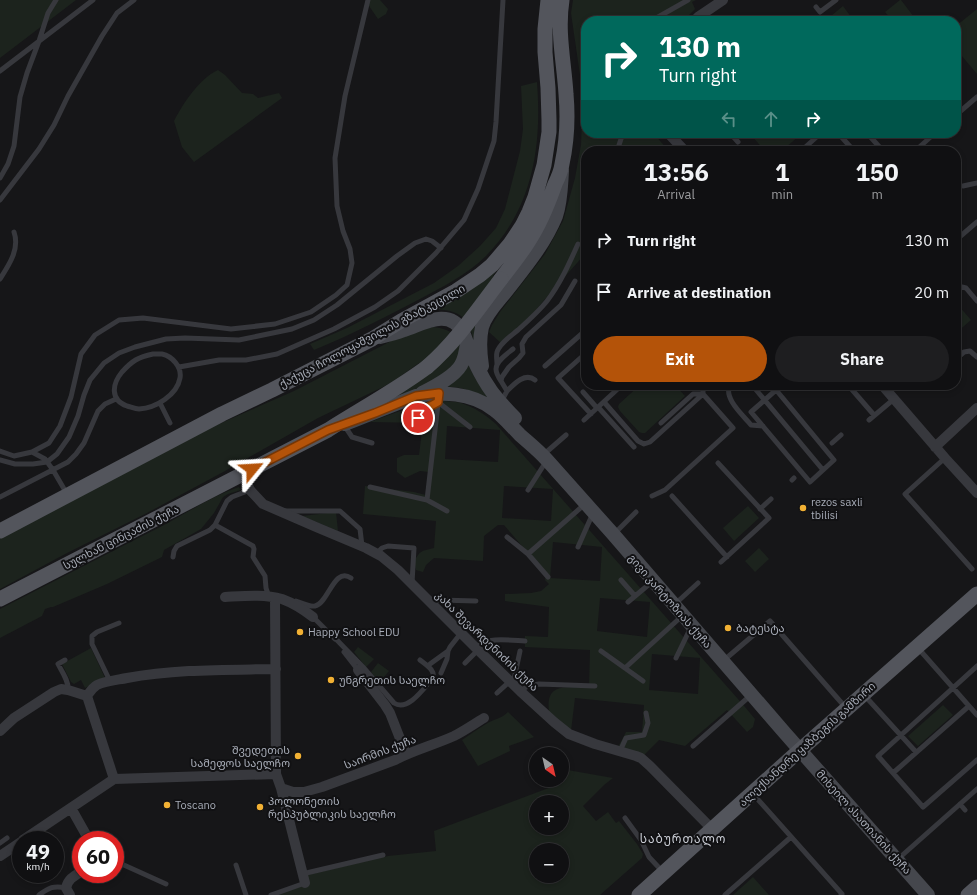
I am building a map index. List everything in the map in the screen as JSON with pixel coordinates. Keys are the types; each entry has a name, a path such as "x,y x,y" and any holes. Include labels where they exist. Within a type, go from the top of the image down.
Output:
{"main road":[{"name":"ქაქუცა ჩოლოყაშვილის გზატკეცილი","path":"0,531 222,414 372,339 401,321 456,292 480,275 501,255 522,226 529,212 544,165 549,132 549,105 545,52 545,29 548,0"},
{"path":"483,376 480,348 483,325 490,312 528,263 549,231 560,200 567,116 560,36 562,0"},
{"path":"328,430 394,391 427,367 439,356 459,333 522,251 536,229 549,202 562,166"},
{"name":"გივი კარტოზიას ქუჩა","path":"372,339 439,318 448,319 455,323 461,328 475,363 493,393 504,397 543,456"},
{"path":"416,396 456,372 461,366 467,343"},
{"name":"გივი კარტოზიას ქუჩა","path":"243,474 328,430 416,396 438,398 452,394 476,399 501,416 543,456 613,534 800,750"},
{"name":"სულხან ცინცაძის ქუჩა","path":"0,599 243,474"},
{"name":"ალექსანდრე ყაზბეგის გამზირი","path":"638,895 846,708 976,596"},
{"name":"მიხეილ ასათიანის ქუჩა","path":"800,750 928,895"},
{"path":"968,895 977,887"}],"street":[{"path":"699,16 723,0"},
{"path":"673,138 681,146"},
{"path":"886,390 977,493"},
{"path":"935,447 977,408"},
{"name":"კახა შევარდენიძის ქუჩა","path":"243,474 250,490 264,504 362,546 381,556 398,570 476,648 554,722 569,734 594,744 641,758 712,829"},
{"path":"225,596 276,598 306,612 313,617"},
{"path":"276,598 276,774 281,788 304,879"},
{"path":"87,696 91,690 98,685 110,681 144,675 180,672 276,669"},
{"path":"358,670 385,704 406,754"},
{"path":"0,731 14,718 61,689 87,696"},
{"path":"87,696 114,779"},
{"name":"საირმის ქუჩა","path":"281,788 293,792 304,792 327,785 395,760 406,754 456,735 484,718"},
{"path":"37,831 114,779 276,774"},
{"path":"70,808 84,831"},
{"path":"0,856 12,848"},
{"path":"68,891 67,883 72,878"}],"lane":[{"path":"0,178 8,164 14,146 20,97 27,73 48,14 56,0"},
{"path":"0,71 93,0"},
{"path":"0,200 54,125 68,96 102,36 117,13 134,0"},
{"path":"0,451 14,456 32,452 49,443 60,426 70,398 82,354 94,335 119,320 144,318 231,329 275,324 311,312 336,295 347,285 352,262 350,249 343,231 337,206 335,158 345,96 368,0"},
{"path":"179,367 219,360 246,360 277,354 334,329 398,291 441,248 464,220 478,189 494,141 503,0"},
{"path":"660,16 688,0"},
{"path":"816,6 820,12 836,0"},
{"path":"961,111 977,97"},
{"path":"734,138 738,142"},
{"path":"807,146 815,138"},
{"path":"842,138 850,146"},
{"path":"871,138 879,146"},
{"path":"921,146 929,138"},
{"path":"964,186 977,183"},
{"path":"961,236 977,222"},
{"path":"0,279 12,259 16,239 14,232"},
{"path":"0,460 15,464 33,464 47,462 57,454 69,437 90,380 104,363 119,353 166,339 185,338 239,340 292,329 314,320 337,305 415,243 426,239 432,241 441,248"},
{"path":"504,397 501,381 496,370 496,356 498,350 504,342 546,302 559,282 578,244"},
{"path":"501,381 509,367 523,353 522,344 526,337 561,306 575,281"},
{"path":"961,288 966,288 977,301"},
{"path":"545,366 581,334"},
{"path":"497,364 513,349"},
{"path":"961,355 964,352 970,351 977,357"},
{"path":"152,354 163,354 173,359 179,367 181,375 179,384 167,398 160,403 138,409 121,404 116,399 114,390 117,378 129,364 141,357 152,354"},
{"path":"581,357 558,378 591,414"},
{"path":"504,397 515,384 522,379 531,377 534,380"},
{"path":"584,420 617,390"},
{"path":"652,496 665,490 733,428 703,394 703,390"},
{"path":"728,390 728,393 731,400 751,425 763,426"},
{"path":"756,390 823,470"},
{"path":"776,390 834,460 810,482 751,412 764,400 776,390"},
{"path":"852,390 874,415"},
{"path":"583,392 634,447"},
{"path":"661,423 693,394 703,394"},
{"path":"604,402 638,441 644,444 650,442 703,394"},
{"path":"418,418 438,398"},
{"path":"438,398 470,427"},
{"path":"427,500 438,398"},
{"path":"0,497 68,462 84,443 98,411 105,404 116,399"},
{"path":"869,420 894,399"},
{"path":"160,403 170,423"},
{"path":"343,425 352,437 372,443"},
{"path":"528,490 543,456 566,435"},
{"path":"832,443 841,435"},
{"path":"32,452 45,459 68,495"},
{"path":"945,458 905,494 972,569"},
{"path":"718,463 768,518 721,562"},
{"path":"370,487 427,500 448,511"},
{"path":"173,558 174,551 177,546 210,530 215,525 227,501 232,497 250,490"},
{"path":"672,496 727,557"},
{"path":"760,509 771,499"},
{"path":"578,546 590,508"},
{"path":"528,554 590,508"},
{"path":"278,510 340,511 360,529 362,546"},
{"path":"613,534 636,512"},
{"path":"215,525 253,546 253,557 265,576 266,588 276,598 316,606 320,604 335,582 343,576 348,576 351,578"},
{"path":"507,537 528,554 548,577"},
{"path":"377,554 382,548 388,546 414,548 412,584"},
{"path":"620,580 635,596"},
{"path":"628,602 653,581"},
{"path":"676,658 683,615 698,583"},
{"path":"430,603 439,600 476,601"},
{"path":"625,668 683,615"},
{"path":"313,617 363,667 397,705 410,702 432,679 434,673 420,660"},
{"path":"723,661 770,621 846,708"},
{"path":"110,681 92,644 92,636 97,632 119,623"},
{"path":"441,673 450,647 462,633"},
{"path":"334,637 358,670"},
{"path":"465,663 479,643 490,640 525,640"},
{"path":"917,647 977,715"},
{"path":"430,664 448,651"},
{"path":"514,685 520,651"},
{"path":"601,651 643,681"},
{"path":"64,660 58,664 69,686 68,690"},
{"path":"977,666 878,756 923,807 977,760"},
{"path":"497,694 514,685 528,686 539,684 596,686"},
{"path":"863,693 916,752"},
{"path":"693,746 752,695"},
{"path":"893,773 969,706"},
{"path":"620,751 626,738 644,735 648,723 646,713"},
{"path":"897,859 977,789"},
{"path":"752,793 792,836 842,895"},
{"path":"960,804 964,810"},
{"path":"624,818 642,840 649,857 663,873"},
{"path":"725,895 792,836"},
{"path":"0,843 7,838"},
{"path":"271,895 304,879 383,854"},
{"path":"124,865 166,884"},
{"path":"236,866 246,895"},
{"path":"39,895 50,888 58,886 68,891"}],"shaded area":[{"path":"0,0 76,0 0,58"},
{"path":"367,0 380,0 388,9 386,14 378,19 367,3"},
{"path":"573,0 696,0 692,2 695,9 688,16 581,16 581,82 571,13"},
{"path":"901,0 913,16 888,16 885,12"},
{"path":"843,6 850,16 831,16"},
{"path":"977,9 977,74 961,55 961,22"},
{"path":"218,70 225,75 242,93 253,94 258,98 279,93 282,98 194,162 182,147 174,121 197,86 209,75"},
{"path":"537,82 538,129 531,175 524,197 514,218 502,237 479,263 454,280 382,319 314,350 310,344 347,328 434,283 458,266 480,246 496,228 505,209 520,151 523,129 521,86"},
{"path":"581,138 657,138 665,146 581,146 581,259 535,311 502,344 489,332 500,312 545,254 563,221 575,178"},
{"path":"754,138 796,138 788,146 761,146"},
{"path":"507,256 493,276 505,285 475,347 471,330 460,315 446,310 436,309"},
{"path":"961,308 971,320 961,329"},
{"path":"433,327 451,332 459,341 460,346 456,366 434,381 398,397 397,396 429,373 419,363 385,386 318,418 147,513 67,553 0,589 0,538 203,431 294,391 399,337 415,331"},
{"path":"467,362 475,378 493,403 468,390 442,386"},
{"path":"634,390 680,390 685,396 645,433 639,432 620,411 618,407 619,404"},
{"path":"433,401 458,402 484,414 496,424 745,707 755,719 753,727 747,732 727,710 685,746 659,740 644,755 618,747 626,732 642,732 644,705 575,698 571,731 549,712 549,702 554,691 566,687 589,688 590,650 525,647 525,636 548,637 549,607 505,601 505,594 541,591 549,584 545,580 546,574 504,525 498,525 484,536 483,561 434,558 426,565 423,572 416,570 414,562 418,555 422,552 434,548 436,521 363,514 365,486 414,492 426,495 429,472 420,471 405,478 397,472 397,458 404,455 419,455 423,423 370,422 411,407","holes":["447,426 500,430 498,462 445,459","504,486 553,489 551,521 502,518","553,542 602,547 600,581 550,578","600,598 650,602 647,637 597,631","652,654 700,658 698,694 649,690"]},
{"path":"239,487 241,490 223,497 214,513 201,529 164,550 162,557 107,584 45,609 42,616 0,638 0,609 166,524 211,499"},
{"path":"748,506 759,518 734,541 723,528"},
{"path":"336,512 338,531 302,516"},
{"path":"759,548 769,559 755,572 745,561"},
{"path":"358,647 374,659 366,667 354,652"},
{"path":"91,648 105,678 85,688 81,680 74,684 71,682 62,664"},
{"path":"378,663 389,671 379,683 371,672"},
{"path":"943,705 953,715 918,746 908,736"},
{"path":"508,712 534,737 509,746 510,751 478,766 462,740 489,722 503,716"},
{"path":"569,770 613,778 583,806 596,821 608,812 616,823 619,821 637,844 643,854 642,858 600,895 275,895 309,884 307,875 388,856 436,851 434,831 529,795 529,835 569,835 569,795 530,795 551,787 569,787"},
{"path":"753,877 769,895 733,895"}],"place":[{"name":"rezos saxli tbilisi","path":"803,508"},
{"name":"ბატესტა","path":"728,628"},
{"name":"Happy School EDU","path":"300,632"},
{"name":"უნგრეთის საელჩო","path":"331,680"},
{"name":"შვედეთის სამეფოს საელჩო","path":"298,756"},
{"name":"Toscano","path":"167,805"},
{"name":"პოლონეთის რესპუბლიკის საელჩო","path":"260,807"}],"district":[{"name":"საბურთალო","path":"683,838"}],"route":[{"path":"252,469 328,430 416,396 439,393 438,402 427,408 418,418"}]}
